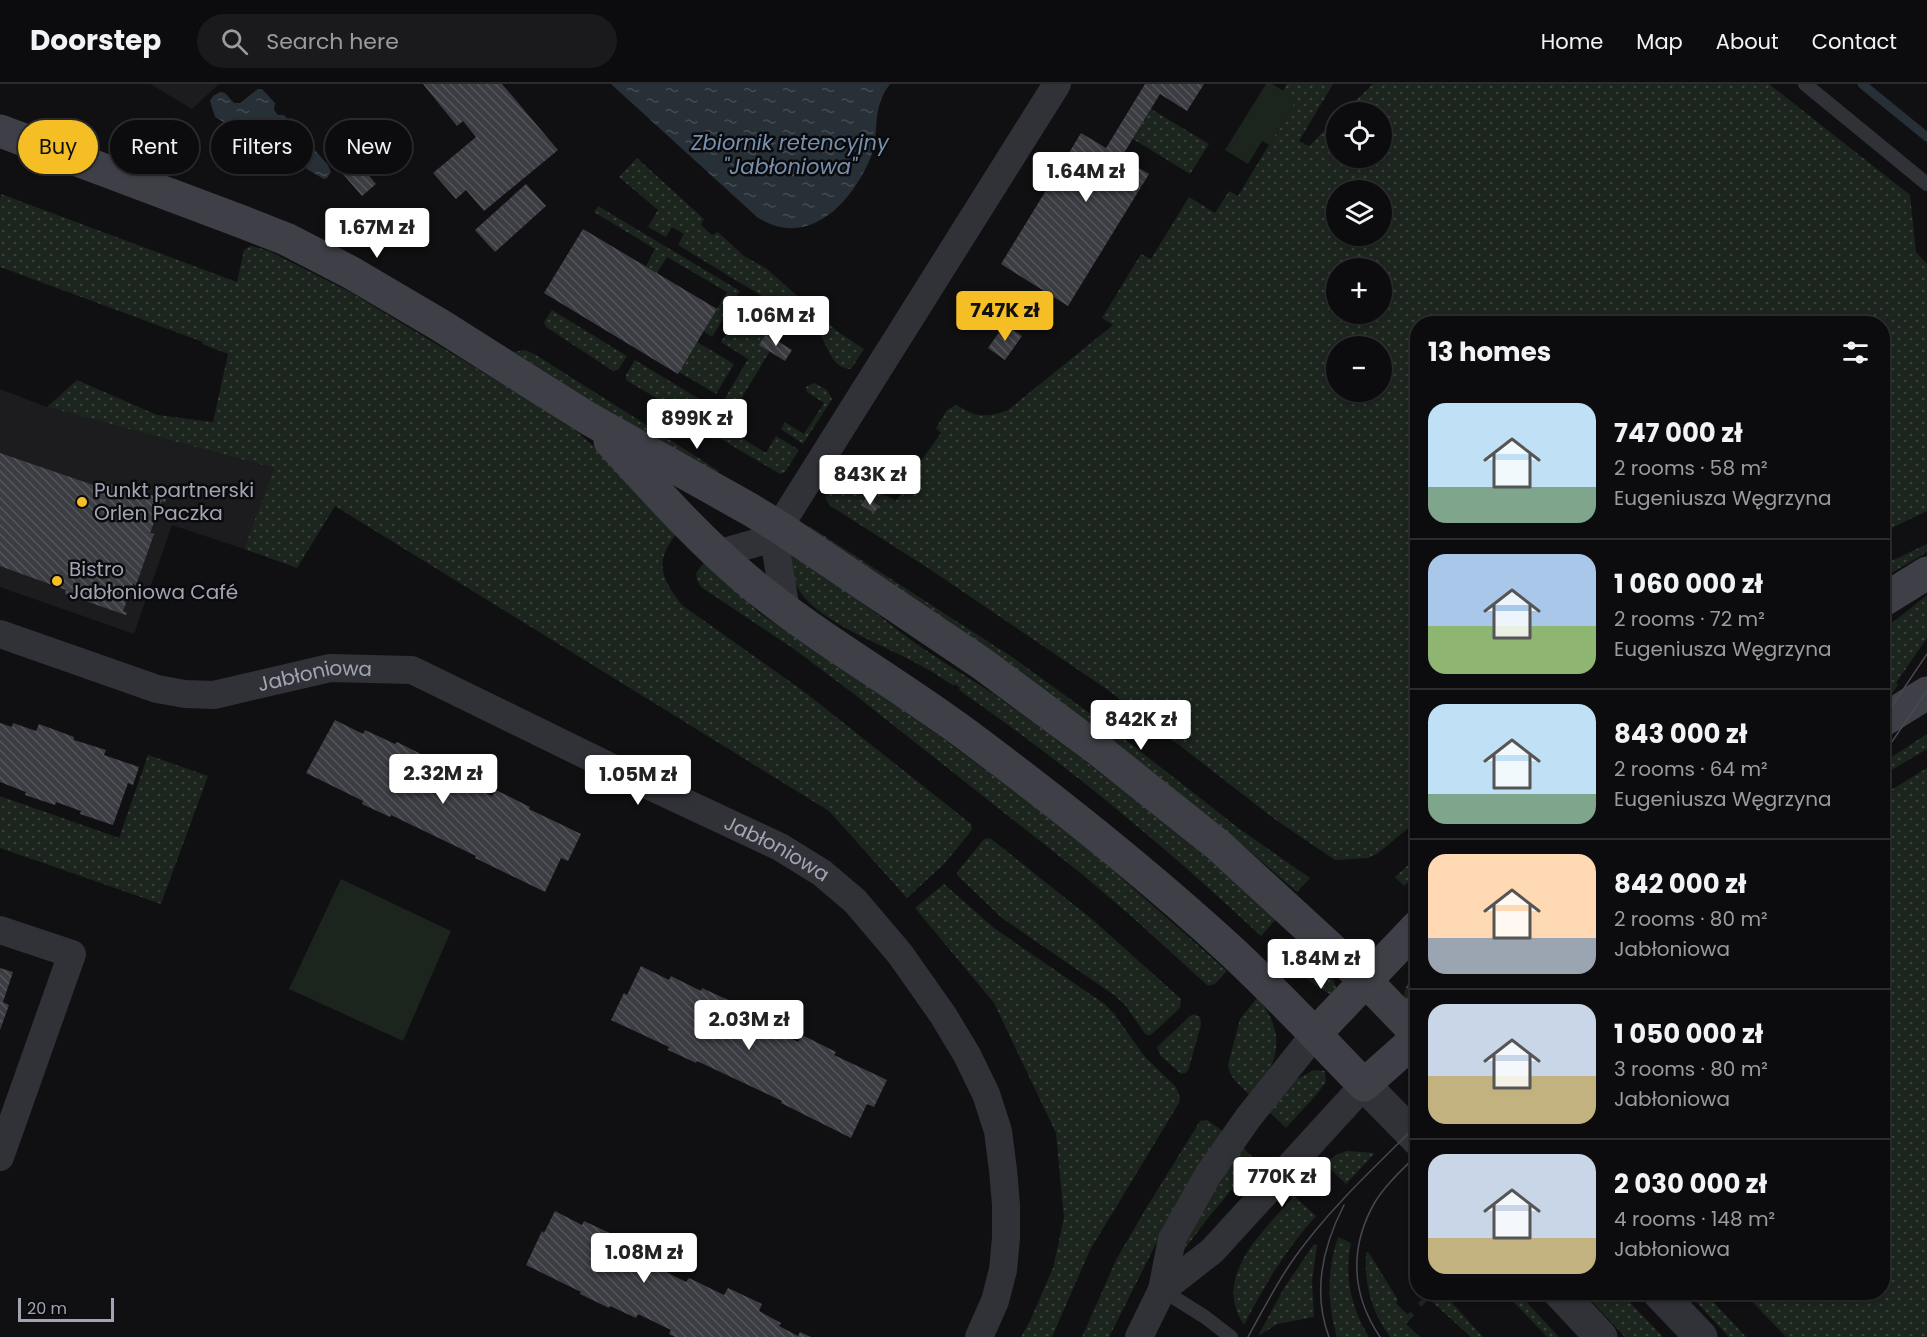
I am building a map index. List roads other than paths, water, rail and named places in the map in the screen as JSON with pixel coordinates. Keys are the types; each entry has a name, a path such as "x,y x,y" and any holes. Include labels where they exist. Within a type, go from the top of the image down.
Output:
{"main road":[{"path":"0,131 286,239 400,301 589,418 778,527 981,663 1100,751 1218,846 1365,980 1410,1028"},
{"path":"589,418 671,507 717,554 747,580 786,610 966,734 1095,833 1227,947 1364,1085 1410,1043"},
{"path":"1890,596 1927,573"},
{"path":"1890,717 1927,693"},
{"path":"1315,1034 1410,934"}],"street":[{"path":"717,554 763,541 778,527 1057,84"},
{"path":"778,527 776,551 786,610"},
{"name":"Jabłoniowa","path":"0,634 157,689 185,694 214,695 330,668 412,670 780,847 822,873 855,901 900,954 943,1015 967,1055 986,1094 998,1131 1006,1205 1006,1238 1003,1270 995,1300 979,1337"},
{"path":"0,930 72,954 0,1157"},
{"path":"1139,1337 1162,1290 1172,1239 1208,1175 1248,1118 1315,1034"},
{"path":"1162,1290 1212,1251 1364,1085 1410,1132"},
{"path":"1567,1300 1601,1337"},
{"path":"1666,1300 1701,1337"}],"lane":[{"path":"1805,84 1927,184"},
{"path":"1162,1290 1205,1317 1231,1337"}],"water":[{"name":"Zbiornik retencyjny \"Jabłoniowa\"","path":"611,84 890,84 880,103 873,149 862,176 839,206 825,217 810,225 793,228 775,226 757,217"},
{"path":"258,89 262,89 275,103 274,110 278,115 284,115 288,120 220,120 215,117 210,101 220,92 225,93 234,103 240,103"},
{"path":"313,148 325,162 325,174 330,174 324,179 313,172"}],"waterway":[{"path":"1862,84 1927,137"}],"tram line":[{"path":"1890,709 1927,654"},
{"path":"1890,744 1927,691"},
{"path":"1248,1337 1282,1276 1309,1239 1354,1188 1410,1132"},
{"path":"1380,1337 1363,1304 1357,1270 1358,1253 1361,1236 1375,1202 1410,1162"},
{"path":"1329,1337 1321,1303 1322,1270 1330,1237 1344,1205"}],"place":[{"name":"Punkt partnerski Orlen Paczka","path":"82,502"},
{"name":"Bistro Jabłoniowa Café","path":"57,581"}]}
